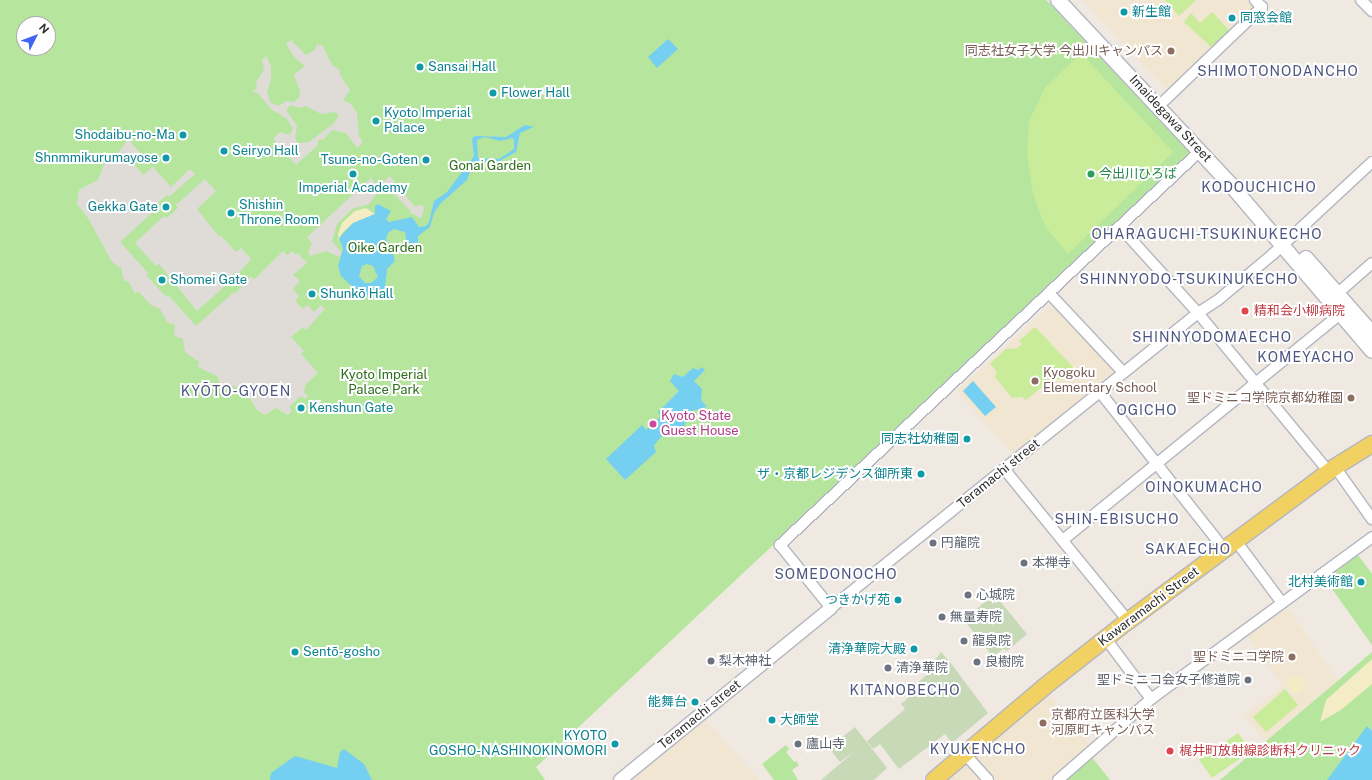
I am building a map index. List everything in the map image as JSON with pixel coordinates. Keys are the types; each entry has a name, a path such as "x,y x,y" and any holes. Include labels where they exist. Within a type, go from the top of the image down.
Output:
{"main road":[{"name":"Imaidegawa Street","path":"1058,0 1286,241 1338,293 1346,310 1372,351"},
{"name":"Imaidegawa Street","path":"1070,0 1164,101 1346,310 1372,333"},
{"name":"Kawaramachi Street","path":"934,780 964,753 1128,621 1332,469 1372,444"}],"street":[{"path":"1164,101 1262,7 1255,0"},
{"path":"1361,0 1372,11"},
{"path":"831,608 780,545 1200,151"},
{"name":"Teramachi street","path":"620,780 831,608 1005,470 1124,372 1198,313 1218,300 1286,241 1372,162"},
{"path":"1120,227 1198,313 1256,384 1332,469 1372,519"},
{"path":"1338,293 1372,263"},
{"path":"1049,293 1124,372"},
{"path":"1064,540 1346,310"},
{"path":"1100,392 1158,464 1282,603"},
{"path":"1005,470 1064,540 1128,621"},
{"path":"1058,780 1151,699 1372,537"},
{"path":"1106,639 1151,699"},
{"path":"964,753 988,780"}],"shaded area":[{"name":"同志社女子大学 今出川キャンパス","path":"1082,0 1251,0 1257,7 1169,92"},
{"path":"291,40 306,55 315,50 317,44 323,46 332,65 340,70 340,75 350,90 343,100 351,104 357,113 359,136 363,142 357,148 346,133 332,130 324,139 318,140 318,145 296,165 273,139 280,132 290,135 293,128 286,118 272,110 257,92 252,92 257,88 256,82 264,70 262,60 266,56 271,66 271,79 267,93 271,103 279,106 286,101 294,102 299,97 300,91 294,75 305,66 295,58 286,44","holes":["291,105 299,108 306,106 321,114 335,112 339,116 333,124 309,142 298,143 295,139 297,126 286,110"]},
{"path":"128,139 141,154 132,162 143,175 153,167 171,187 190,169 195,174 169,197 167,195 161,200 155,206 157,208 120,242 148,273 146,275 166,297 168,295 196,326 234,292 236,293 251,276 254,280 283,251 287,255 292,251 296,255 298,253 307,263 293,275 300,281 293,289 299,296 295,301 303,309 307,305 314,312 321,305 325,309 306,330 303,327 291,337 304,351 301,354 318,373 304,386 306,388 303,391 308,397 305,399 301,396 289,407 292,411 288,415 276,408 265,415 257,410 247,394 244,396 234,385 228,389 219,382 217,376 198,367 199,362 185,352 183,339 174,336 175,325 167,322 160,309 151,305 138,291 135,294 129,282 124,280 121,268 112,262 88,218 77,204 79,190 98,180 106,160 114,159"},
{"path":"390,176 415,207 422,204 424,208 422,216 420,218 410,212 410,210 394,194 377,193 369,204 352,209 337,224 332,241 342,253 339,257 326,251 311,256 308,252 312,244 307,237 371,178 376,184 381,184"},
{"path":"205,179 216,191 197,209 219,237 221,236 236,252 241,248 251,259 238,274 236,272 225,282 227,284 197,311 159,264 156,266 135,243 164,216 167,218 178,208 176,205"},
{"name":"Kyogoku Elementary School","path":"1051,305 1115,371 1013,454 957,391"},
{"name":"聖ドミニコ学院","path":"1286,606 1338,680 1265,742 1244,715 1283,687 1246,635"},
{"name":"京都府立医科大学 河原町キャンパス","path":"1048,694 1096,752 1063,780 949,780"},
{"path":"706,720 759,780 632,780"}],"green space":[{"name":"Kyoto Imperial Palace Park","path":"0,0 1046,0 1191,154 536,767 545,780 0,780"},
{"path":"1165,0 1196,0 1179,16"},
{"path":"1212,12 1230,31 1211,47 1184,22 1191,13 1200,23"},
{"name":"今出川ひろば","path":"1081,53 1173,152 1068,254 1045,226 1033,194 1027,153 1029,121 1045,88"},
{"path":"1035,327 1074,368 1061,379 1051,380 1026,400 1022,397 1012,398 995,377 997,372 990,364 1006,349 1017,348 1022,344 1019,341"},
{"path":"1358,555 1372,574 1372,645 1325,579"},
{"path":"994,594 1027,634 1007,651 1003,649 993,657 964,620"},
{"path":"941,652 950,662 911,695 908,691 936,667 933,663"},
{"path":"1372,652 1372,780 1220,780 1265,742"},
{"path":"950,662 988,713 952,743 945,734 899,769 880,744 873,749 867,741 905,709 901,704"},
{"path":"1285,689 1298,705 1266,732 1253,717"},
{"path":"855,727 887,768 874,780 821,780 855,751 840,762 829,748"},
{"path":"1238,733 1251,751 1212,778 1199,760"},
{"path":"786,745 789,749 786,752 794,762 796,761 799,765 792,770 798,780 774,780 762,764"},
{"path":"1091,756 1110,780 1063,780"}],"sand":[{"path":"366,208 375,214 353,223 342,233 339,241 338,234 342,223 355,211"},
{"path":"1372,659 1372,684 1341,710 1320,722 1326,700"},
{"path":"1296,677 1303,682 1304,685 1299,692 1296,693 1289,688 1288,685 1293,678"}],"water":[{"path":"668,39 678,49 657,68 648,57"},
{"path":"525,125 534,127 520,133 516,152 494,164 481,161 473,163 467,180 440,204 434,213 430,227 418,236 418,248 393,254 395,261 387,269 385,288 366,297 360,294 341,276 338,266 343,249 339,238 353,223 375,214 375,206 378,204 391,211 386,219 389,222 412,217 419,227 426,226 429,222 434,201 447,192 474,156 472,139 475,136 506,137","holes":["485,137 500,141 512,138 514,140 514,149 499,159 478,158 477,140","394,229 405,232 405,242 394,247 390,246 386,239 388,233","367,264 373,266 378,277 371,283 365,283 359,276 362,266"]},
{"path":"702,367 705,370 694,381 702,389 701,400 707,407 688,412 685,425 677,431 664,434 654,445 656,452 625,480 606,459 642,425 646,430 661,416 658,412 679,391 670,381 674,374 683,377 693,368 698,370"},
{"path":"973,381 996,407 985,416 963,391"},
{"path":"1367,726 1372,731 1372,780 1327,780"},
{"path":"344,749 364,764 372,780 270,780 271,773 295,756 337,768 340,752"}],"place":[{"name":"新生館","path":"1124,12"},
{"name":"同窓会館","path":"1232,18"},
{"name":"同志社女子大学 今出川キャンパス","path":"1171,51"},
{"name":"Sansai Hall","path":"420,67"},
{"name":"Flower Hall","path":"493,93"},
{"name":"Kyoto Imperial Palace","path":"376,121"},
{"name":"Shodaibu-no-Ma","path":"183,135"},
{"name":"Seiryo Hall","path":"224,151"},
{"name":"Shnmmikurumayose","path":"166,158"},
{"name":"Tsune-no-Goten","path":"426,160"},
{"name":"Imperial Academy","path":"353,174"},
{"name":"今出川ひろば","path":"1091,174"},
{"name":"Gekka Gate","path":"166,207"},
{"name":"Shishin Throne Room","path":"231,213"},
{"name":"Shomei Gate","path":"162,280"},
{"name":"Shunkō Hall","path":"312,294"},
{"name":"精和会小柳病院","path":"1245,311"},
{"name":"Kyogoku Elementary School","path":"1035,381"},
{"name":"聖ドミニコ学院京都幼稚園","path":"1351,398"},
{"name":"Kenshun Gate","path":"301,408"},
{"name":"Kyoto State Guest House","path":"653,424"},
{"name":"同志社幼稚園","path":"967,439"},
{"name":"ザ・京都レジデンス御所東","path":"921,474"},
{"name":"円龍院","path":"933,543"},
{"name":"本禅寺","path":"1024,563"},
{"name":"北村美術館","path":"1361,582"},
{"name":"心城院","path":"968,595"},
{"name":"つきかげ苑","path":"898,600"},
{"name":"無量寿院","path":"942,617"},
{"name":"龍泉院","path":"964,641"},
{"name":"清浄華院大殿","path":"914,649"},
{"name":"Sentō-gosho","path":"295,652"},
{"name":"聖ドミニコ学院","path":"1292,657"},
{"name":"梨木神社","path":"711,661"},
{"name":"良樹院","path":"977,662"},
{"name":"清浄華院","path":"888,668"},
{"name":"聖ドミニコ会女子修道院","path":"1248,680"},
{"name":"能舞台","path":"695,702"},
{"name":"大師堂","path":"772,720"},
{"name":"京都府立医科大学 河原町キャンパス","path":"1043,723"},
{"name":"KYOTO GOSHO-NASHINOKINOMORI","path":"615,744"},
{"name":"廬山寺","path":"798,744"},
{"name":"梶井町放射線診断科クリニック","path":"1170,751"}],"district":[{"name":"SHIMOTONODANCHO","path":"1278,71"},
{"name":"KODOUCHICHO","path":"1259,187"},
{"name":"OHARAGUCHI-TSUKINUKECHO","path":"1207,234"},
{"name":"SHINNYODO-TSUKINUKECHO","path":"1189,279"},
{"name":"SHINNYODOMAECHO","path":"1212,337"},
{"name":"KOMEYACHO","path":"1306,357"},
{"name":"KYŌTO-GYOEN","path":"236,391"},
{"name":"OGICHO","path":"1147,410"},
{"name":"OINOKUMACHO","path":"1204,487"},
{"name":"SHIN-EBISUCHO","path":"1117,519"},
{"name":"SAKAECHO","path":"1188,549"},
{"name":"SOMEDONOCHO","path":"836,574"},
{"name":"KITANOBECHO","path":"905,690"},
{"name":"KYUKENCHO","path":"978,749"}],"park label":[{"name":"Gonai Garden","path":"490,166"},
{"name":"Oike Garden","path":"385,248"}]}
